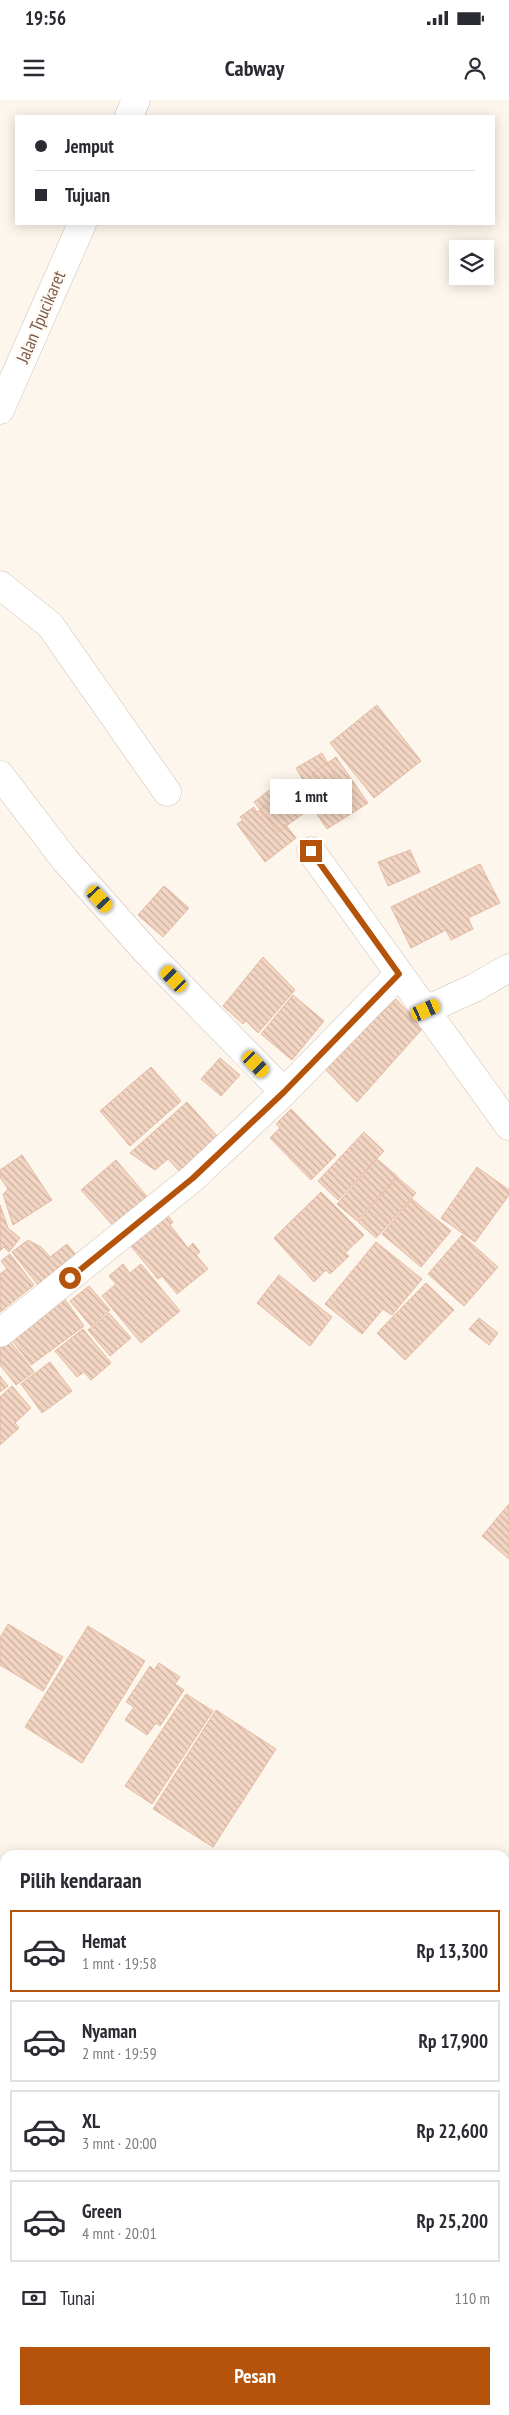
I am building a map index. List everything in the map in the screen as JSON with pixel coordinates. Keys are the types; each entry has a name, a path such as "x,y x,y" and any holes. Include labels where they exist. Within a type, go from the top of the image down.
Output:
{"street":[{"path":"129,115 136,100"},
{"name":"Jalan Tpucikaret","path":"0,410 82,225"},
{"path":"0,585 50,625 166,792"},
{"path":"0,775 65,860 146,951 284,1092"},
{"path":"311,851 509,1126"},
{"path":"426,1010 474,988 509,968"},
{"path":"0,1333 193,1178 284,1092 399,974"}],"building":[{"path":"377,705 421,761 374,798 330,743"},
{"path":"322,753 340,785 314,799 296,768"},
{"path":"336,757 368,803 327,829 307,799 318,792 312,783 316,780 312,774"},
{"path":"280,782 304,813 278,832 254,802"},
{"path":"266,805 283,826 285,824 296,838 265,862 237,824 243,820 240,817 254,807 257,812"},
{"path":"410,850 420,872 388,886 378,862"},
{"path":"480,864 500,903 468,918 473,929 451,940 446,930 411,948 391,907"},
{"path":"164,886 189,908 163,937 138,915"},
{"path":"263,957 295,990 258,1033 246,1021 243,1024 223,1006"},
{"path":"293,995 324,1021 292,1060 261,1034"},
{"path":"396,999 423,1028 357,1102 322,1066 380,1010 382,1013"},
{"path":"220,1058 240,1075 221,1096 201,1079"},
{"path":"151,1067 181,1101 130,1146 100,1111"},
{"path":"187,1102 219,1138 180,1172 168,1159 155,1170 130,1153"},
{"path":"291,1109 336,1155 311,1180 270,1138 280,1128 276,1124"},
{"path":"364,1132 384,1151 338,1200 318,1181"},
{"path":"22,1155 52,1200 13,1225 3,1194 8,1189 0,1177 0,1170"},
{"path":"377,1159 397,1176 357,1221 337,1204"},
{"path":"116,1160 150,1200 117,1230 81,1190"},
{"path":"477,1167 509,1190 509,1195 475,1242 441,1218"},
{"path":"397,1177 416,1193 376,1238 358,1222"},
{"path":"321,1192 364,1235 345,1253 349,1256 330,1274 326,1270 314,1282 274,1238"},
{"path":"412,1199 451,1231 421,1267 382,1234"},
{"path":"0,1205 8,1228 20,1238 9,1252 4,1247 0,1251"},
{"path":"163,1209 173,1222 170,1225 188,1248 193,1243 200,1252 196,1255 208,1269 177,1294 162,1276 158,1279 130,1245"},
{"path":"462,1235 498,1267 464,1306 428,1274"},
{"path":"28,1240 41,1247 50,1257 67,1244 84,1265 45,1294 12,1252"},
{"path":"376,1242 422,1279 392,1315 383,1309 362,1334 325,1304"},
{"path":"10,1254 34,1285 0,1312 0,1274 7,1269 1,1261"},
{"path":"123,1264 130,1273 141,1264 180,1311 141,1343 102,1296 116,1284 109,1276"},
{"path":"279,1275 332,1317 310,1346 257,1303"},
{"path":"426,1283 454,1310 405,1360 377,1333"},
{"path":"89,1286 110,1310 91,1326 70,1301"},
{"path":"64,1298 84,1326 31,1365 8,1335"},
{"path":"109,1313 131,1338 110,1356 88,1330"},
{"path":"479,1318 498,1333 489,1345 469,1329"},
{"path":"83,1329 111,1363 91,1380 84,1372 77,1377 55,1351"},
{"path":"6,1336 34,1372 16,1385 0,1365 0,1341"},
{"path":"50,1362 72,1391 42,1413 21,1384"},
{"path":"0,1376 8,1386 0,1392"},
{"path":"12,1386 31,1408 15,1423 19,1428 0,1445 0,1397"},
{"path":"509,1504 509,1559 482,1536"},
{"path":"8,1624 63,1657 43,1691 0,1665 0,1638"},
{"path":"88,1626 145,1661 82,1763 25,1727"},
{"path":"159,1663 180,1677 175,1684 184,1690 160,1726 156,1723 147,1735 125,1720 134,1707 126,1702 150,1666 154,1670"},
{"path":"186,1694 213,1711 152,1804 125,1786"},
{"path":"216,1710 276,1749 213,1847 153,1809"}],"route":[{"path":"70,1278 193,1178 284,1092 399,974 311,851"}]}
